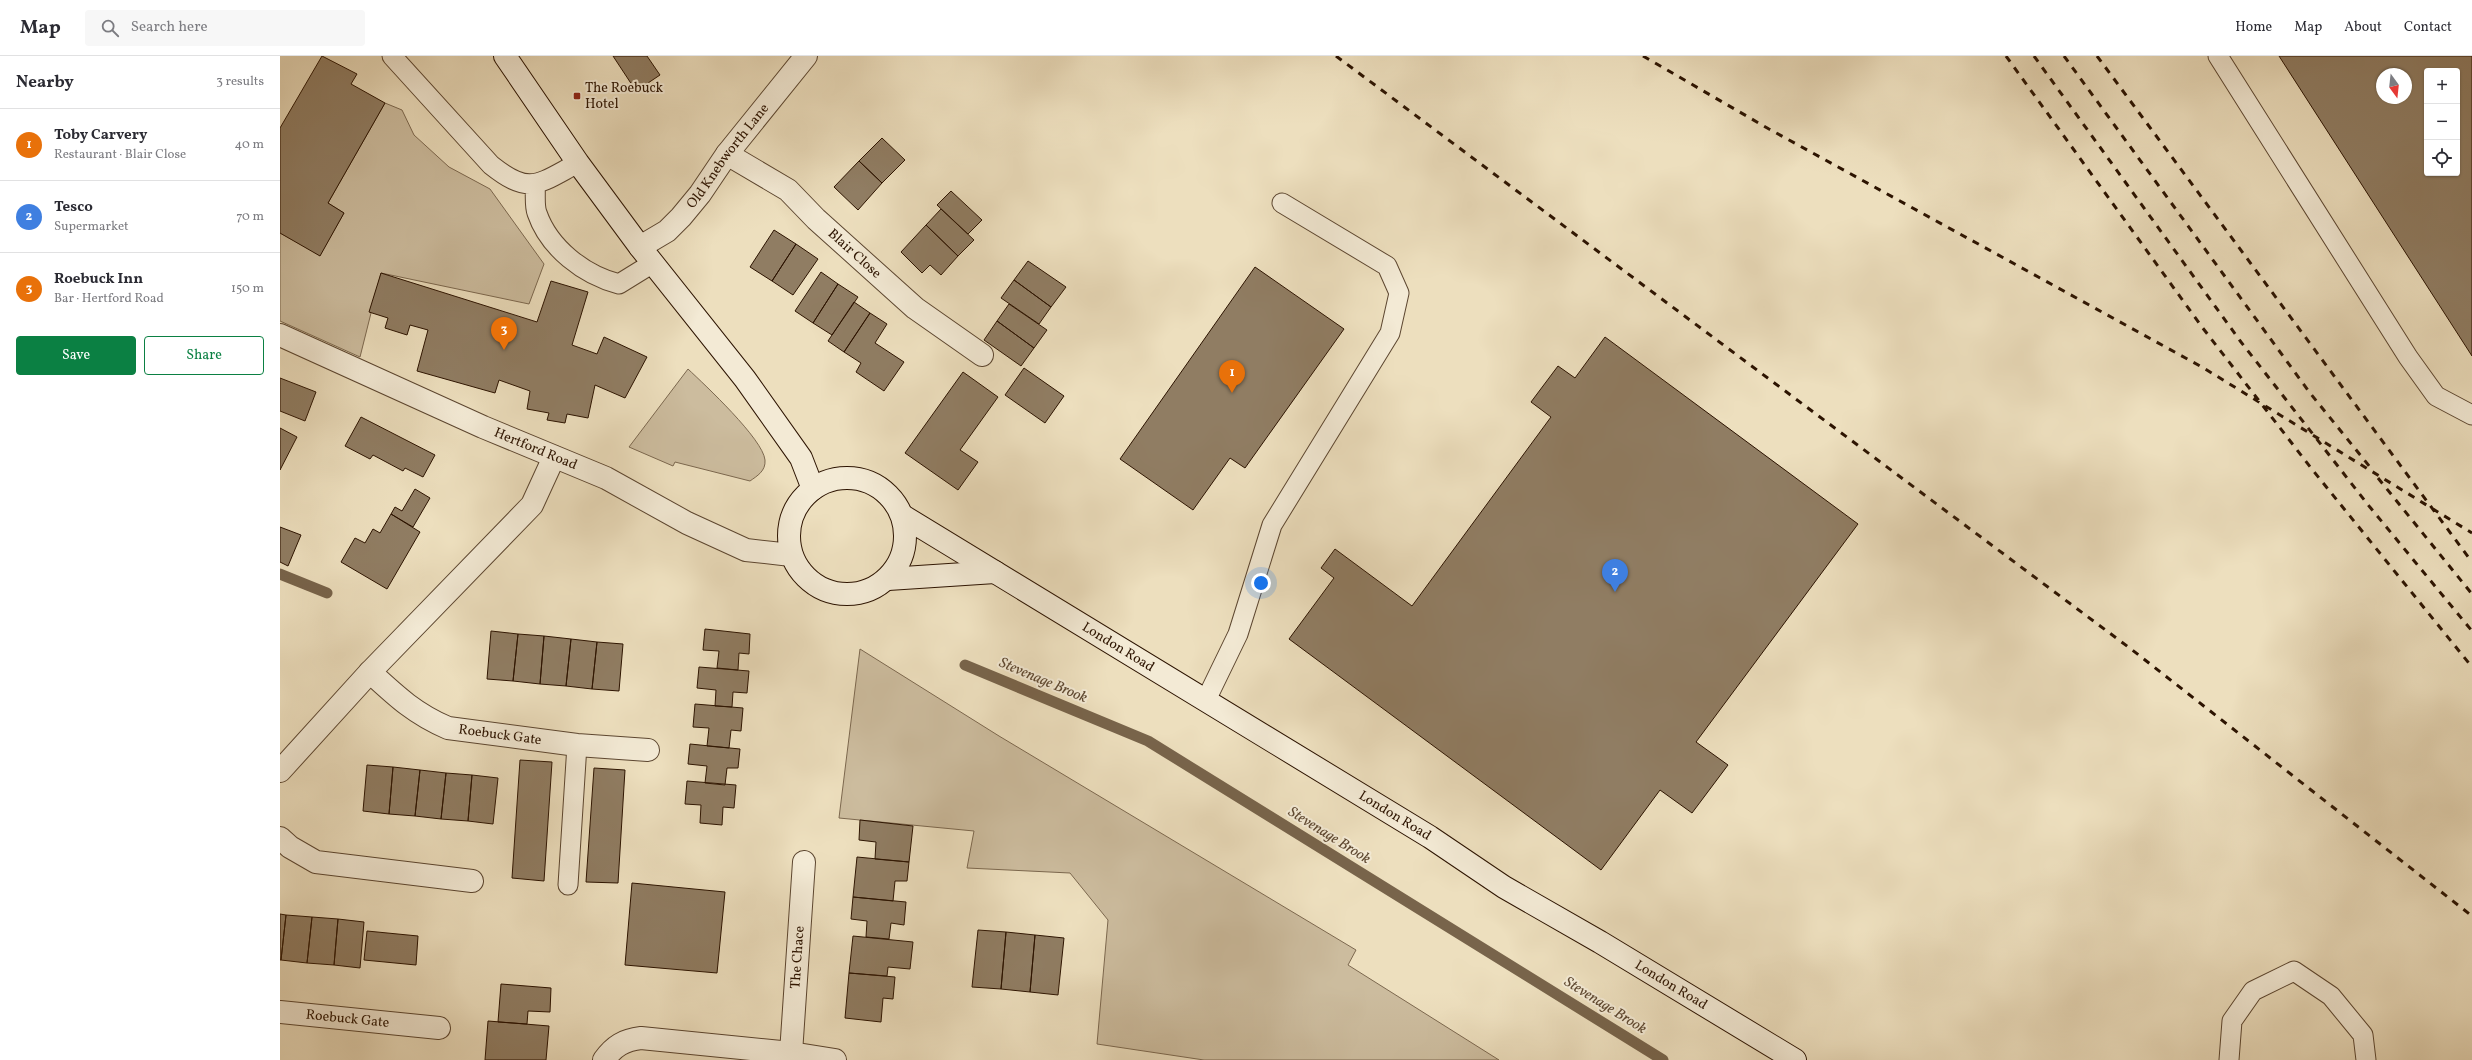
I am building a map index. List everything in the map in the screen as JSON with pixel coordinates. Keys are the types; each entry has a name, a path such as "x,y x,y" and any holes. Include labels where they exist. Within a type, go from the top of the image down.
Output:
{"street":[{"path":"505,56 578,163 647,255 745,379 797,452 813,489"},
{"name":"Old Knebworth Lane","path":"647,255 700,194 727,154 806,56"},
{"name":"Blair Close","path":"727,154 788,190 816,219 915,308 982,355"},
{"name":"Hertford Road","path":"280,335 554,457 606,478 688,523 746,550 792,555"},
{"path":"280,771 370,672 532,505 554,457"},
{"path":"888,579 905,550 903,516 888,494 864,480 838,479 813,489 796,507 789,530 792,555 807,580 833,594 863,594 888,579 995,572"},
{"name":"London Road","path":"903,516 1430,837 1504,887 1600,942 1795,1060"},
{"name":"Roebuck Gate","path":"370,672 409,707 429,720 448,728 577,745 648,750"},
{"path":"280,838 290,847 316,862 472,880"},
{"name":"The Chace","path":"791,1053 804,862"},
{"name":"Roebuck Gate","path":"280,1012 439,1028"},
{"path":"604,1060 618,1045 628,1040 641,1038 791,1053 835,1060"}],"lane":[{"path":"392,56 491,165 508,179 521,184 536,185 578,163"},
{"path":"2218,56 2408,357 2436,396 2472,415"},
{"path":"536,185 536,211 541,222 569,259 600,279 619,284 647,255"},
{"path":"1206,700 1238,634 1272,525 1390,333 1399,293 1387,266 1282,203"},
{"path":"568,885 577,745"},
{"path":"2229,1060 2232,1021 2253,991 2294,971 2331,996 2363,1034 2366,1060"}],"shaded area":[{"path":"385,103 402,110 414,135 449,167 490,189 544,264 529,304 381,273 360,357 280,321 280,233 320,255 344,213 328,203"},
{"path":"688,369 744,426 755,439 762,451 765,460 763,470 750,481 675,462 673,466 629,447"},
{"path":"860,649 999,736 1356,950 1348,965 1499,1060 1204,1060 1097,1044 1108,920 1070,873 967,868 974,831 839,818"}],"building":[{"path":"322,56 357,74 351,84 385,103 328,203 344,213 320,256 280,233 280,128"},
{"path":"613,56 647,56 660,75 636,91"},
{"path":"2279,56 2472,56 2472,356"},
{"path":"882,138 905,160 882,183 859,161"},
{"path":"859,161 882,183 858,210 834,187"},
{"path":"951,191 982,220 968,234 937,205"},
{"path":"941,209 974,240 958,256 926,225"},
{"path":"926,225 958,256 941,275 930,265 922,273 901,252"},
{"path":"774,230 796,244 772,281 750,267"},
{"path":"796,244 818,259 793,295 772,281"},
{"path":"1028,261 1066,287 1051,307 1014,280"},
{"path":"1255,267 1344,329 1245,468 1230,458 1193,510 1120,459"},
{"path":"821,272 838,284 813,323 795,311"},
{"path":"381,273 537,322 551,281 588,292 572,345 597,354 604,337 647,357 625,398 595,385 588,418 567,414 565,423 547,420 549,413 527,409 530,391 499,380 495,393 417,371 428,330 410,325 407,335 385,328 388,318 369,312"},
{"path":"1014,280 1051,307 1039,324 1001,298"},
{"path":"838,284 858,297 832,335 813,323"},
{"path":"854,302 870,313 844,352 828,341"},
{"path":"1009,304 1047,330 1034,348 997,321"},
{"path":"870,313 887,324 875,343 904,362 884,391 856,372 861,363 844,352"},
{"path":"997,321 1034,348 1021,366 984,340"},
{"path":"1605,337 1858,524 1696,742 1728,765 1692,813 1660,790 1601,870 1289,639 1334,578 1321,568 1335,549 1412,606 1551,417 1531,402 1558,366 1575,378"},
{"path":"1024,368 1064,396 1045,423 1005,395"},
{"path":"963,372 998,397 960,450 978,462 958,490 905,453"},
{"path":"280,378 316,392 305,421 280,411"},
{"path":"361,417 435,455 423,477 405,468 403,471 373,455 370,459 345,446"},
{"path":"280,428 297,437 280,470"},
{"path":"415,489 430,498 413,527 391,514 395,507 402,511"},
{"path":"391,514 420,532 387,589 341,562 355,538 365,543 373,529 380,533"},
{"path":"280,527 301,535 288,566 280,562"},
{"path":"705,629 750,634 749,654 739,653 738,670 717,668 719,651 703,650"},
{"path":"491,631 518,634 513,681 487,679"},
{"path":"518,634 544,636 540,684 513,681"},
{"path":"544,636 571,639 566,686 540,684"},
{"path":"571,639 597,642 592,689 566,686"},
{"path":"597,642 623,644 619,691 592,689"},
{"path":"699,667 749,671 747,693 733,692 732,707 715,706 716,690 697,688"},
{"path":"695,704 743,708 741,731 731,730 729,748 707,746 709,728 693,727"},
{"path":"690,744 740,749 738,768 727,768 725,785 705,783 707,766 688,764"},
{"path":"520,760 552,762 544,881 512,878"},
{"path":"367,765 393,767 389,814 363,811"},
{"path":"393,767 420,770 415,816 389,814"},
{"path":"594,768 625,770 618,883 586,882"},
{"path":"420,770 446,773 441,819 415,816"},
{"path":"446,773 472,775 468,821 441,819"},
{"path":"472,775 498,778 493,824 468,821"},
{"path":"687,781 736,785 734,808 723,807 722,825 700,823 701,805 685,804"},
{"path":"860,820 913,826 909,862 875,859 876,842 859,840"},
{"path":"857,857 909,862 907,881 895,881 893,901 853,897"},
{"path":"632,883 725,892 717,973 625,965"},
{"path":"853,897 906,902 904,925 891,923 889,939 866,937 867,921 851,919"},
{"path":"280,914 286,915 281,960 280,960"},
{"path":"286,915 312,917 307,963 281,960"},
{"path":"312,917 338,919 334,965 307,963"},
{"path":"338,919 364,922 360,968 334,965"},
{"path":"978,930 1006,932 1001,989 972,987"},
{"path":"367,931 418,936 416,965 364,960"},
{"path":"1006,932 1035,935 1030,992 1001,989"},
{"path":"1035,935 1064,938 1058,995 1030,992"},
{"path":"853,936 913,942 910,969 888,967 887,976 849,973"},
{"path":"849,973 895,977 893,999 883,998 881,1022 845,1018"},
{"path":"501,984 551,988 550,1012 528,1011 527,1024 498,1022"},
{"path":"488,1021 549,1026 546,1060 485,1060"}],"waterway":[{"name":"Stevenage Brook","path":"280,574 327,593"},
{"name":"Stevenage Brook","path":"965,665 1148,741 1663,1060"}],"railway":[{"path":"1336,56 2131,649 2472,916"},
{"path":"1643,56 1769,129 2202,367 2472,533"},
{"path":"2006,56 2202,327 2311,468 2472,667"},
{"path":"2034,56 2241,342 2369,506 2472,631"},
{"path":"2064,56 2310,393 2370,467"},
{"path":"2097,56 2472,562"},
{"path":"2378,478 2472,594"}],"place":[{"name":"The Roebuck Hotel","path":"577,96"},
{"name":"Roebuck Inn","path":"504,350"},
{"name":"Toby Carvery","path":"1232,393"},
{"name":"Tesco","path":"1615,592"}]}
